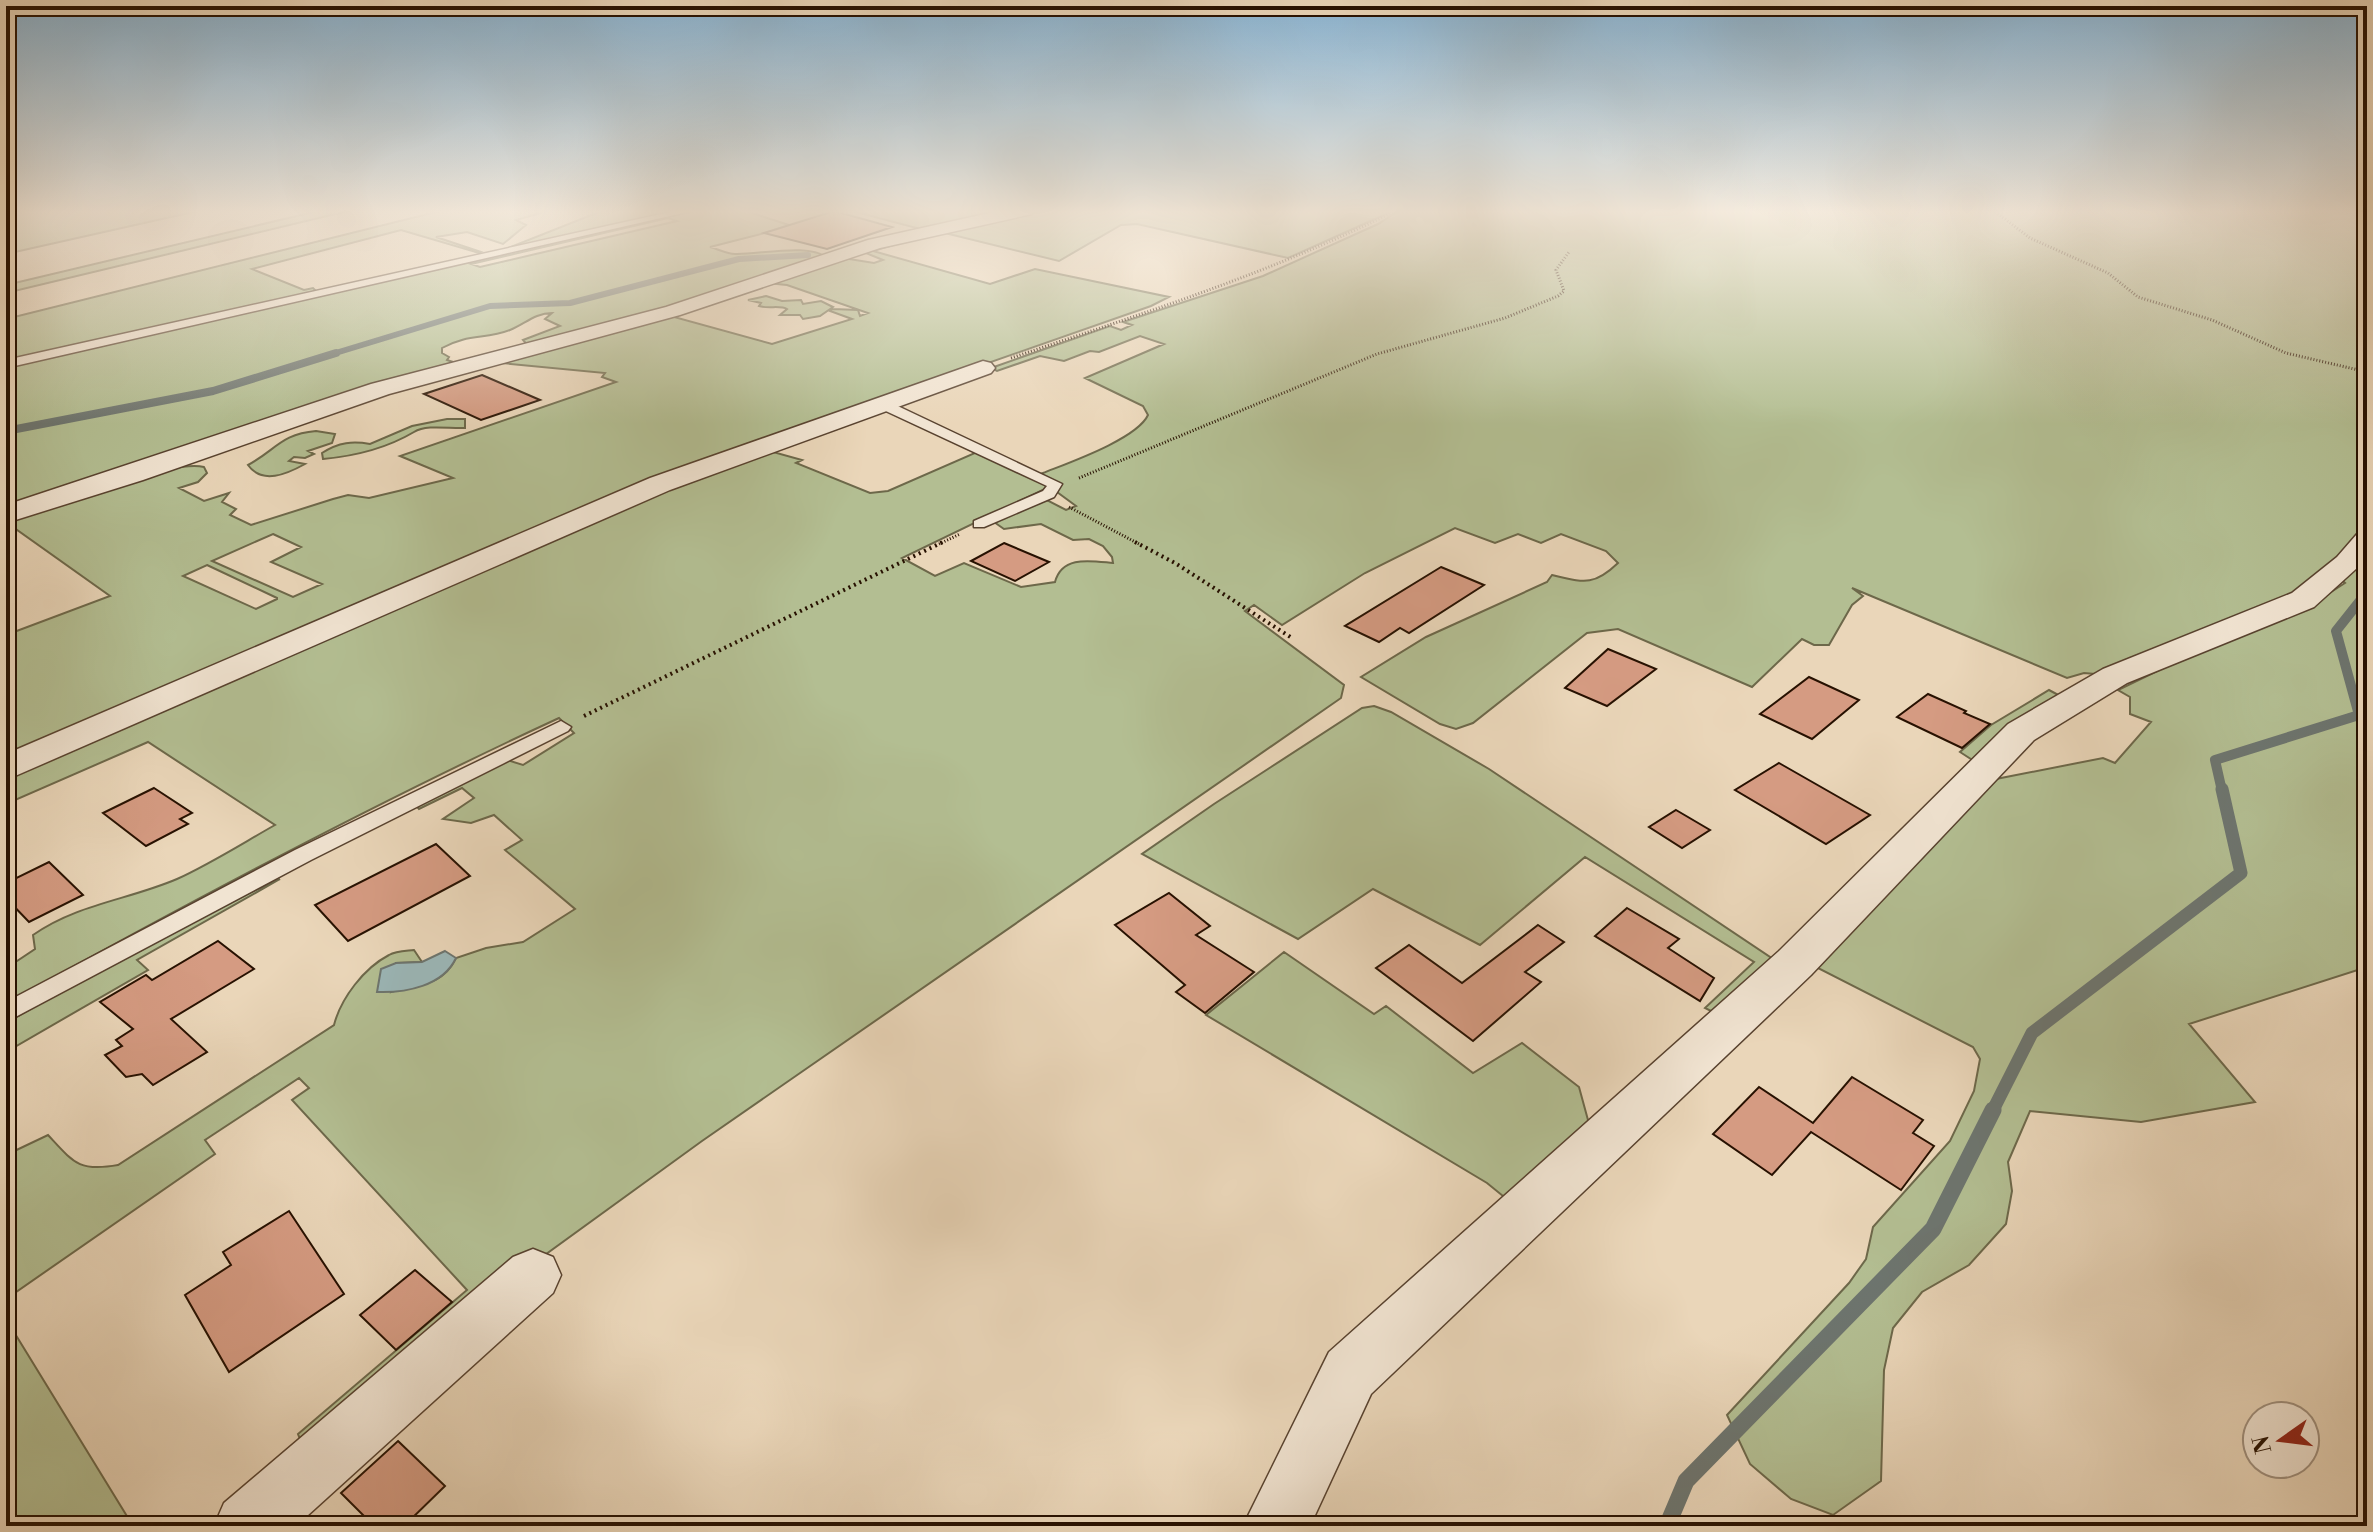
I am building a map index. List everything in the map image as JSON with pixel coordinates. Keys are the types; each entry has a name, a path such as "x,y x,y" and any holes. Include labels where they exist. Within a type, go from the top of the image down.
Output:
{"street":[{"path":"6,514 504,354 680,309 767,281"},
{"path":"6,768 159,704 547,531 674,479 983,368"},
{"path":"1276,1526 1350,1373 1795,963 2021,732 2115,676 2303,600 2348,563 2367,540"},
{"path":"247,1526 533,1275"}],"lane":[{"path":"6,364 373,281"},
{"path":"880,403 1055,484 1051,492 979,524"},
{"path":"6,1013 303,855 561,727"}],"path":[{"path":"983,368 1237,281"},
{"path":"1051,492 1348,365 1505,318 1558,296 1564,291 1560,281"},
{"path":"2119,281 2138,297 2212,320 2286,353 2367,372"},
{"path":"1051,492 1200,578 1292,638"},
{"path":"561,727 979,524"}],"green space":[{"path":"21,281 54,281 6,293 6,285"},
{"path":"157,281 283,281 304,290 313,288 318,293 6,362 6,319"},
{"path":"377,281 753,281 530,348 523,340 560,326 545,319 552,313 540,315 510,330 460,340 442,348 442,353 449,357 447,360 453,362 452,366 6,511 6,365"},
{"path":"1095,281 1169,297 868,405 6,763 6,635 110,596 6,522 137,477 187,466 204,467 207,473 198,482 179,488 204,501 229,493 222,502 236,509 230,515 251,525 348,495 369,498 453,478 400,456 616,382 602,377 605,373 491,362 667,315 772,344 852,319 830,311 833,309 858,310 860,316 868,313 787,285 767,283","holes":["273,534 301,547 271,562 322,584 293,597 212,561","207,565 277,598 256,609 183,576"]},
{"path":"1246,281 2367,281 2367,967 2189,1024 2255,1102 2141,1122 2030,1111 2008,1162 2012,1191 2006,1224 1969,1265 1922,1292 1893,1328 1884,1370 1881,1481 1833,1515 1791,1499 1750,1464 1727,1415 1849,1283 1866,1259 1873,1227 1950,1141 1974,1091 1980,1059 1973,1047 1810,964 1991,780 2103,758 2115,763 2151,722 2130,714 2130,697 2118,690 2320,599 2345,583 2332,572 2294,596 2107,675 2084,673 2067,678 1852,588 1863,596 1852,605 1829,645 1814,645 1802,639 1752,687 1618,629 1587,633 1473,723 1456,729 1440,724 1361,677 1426,637 1547,582 1552,575 1587,581 1602,576 1618,563 1606,551 1561,534 1541,543 1518,534 1495,543 1455,528 1365,573 1282,625 1254,605 1245,611 1344,685 1341,698 702,1141 480,1302 307,1457 298,1434 467,1290 292,1100 309,1088 299,1078 205,1140 215,1154 6,1299 6,1155 48,1135 78,1163 94,1167 118,1165 334,1025 342,1004 355,985 389,955 414,950 422,962 396,963 391,992 436,979 456,958 486,948 523,942 575,909 505,850 522,840 494,815 471,823 443,819 474,798 462,788 419,809 414,803 507,760 523,765 574,733 559,718 489,751 280,856 6,1004 6,956 14,963 35,949 33,935 85,909 177,879 275,825 148,742 6,804 6,774 541,536 766,450 802,460 796,463 870,493 888,491 977,452 1033,477 1068,463 1117,441 1148,415 1143,406 1085,378 1164,344 1140,336 1064,361 1040,356 997,371 991,368 1110,326 1121,330 1132,325 1123,322","holes":["1057,483 1057,492 1076,506 1066,510 1045,499 994,522 1004,529 1041,524 1073,540 1089,539 1103,546 1113,563 1078,562 1064,567 1055,582 1021,587 964,563 935,576 902,558"]},
{"path":"766,296 782,301 801,300 803,304 821,301 833,307 820,316 803,319 800,315 780,315 787,309 763,307 759,306 761,303 748,300"},
{"path":"465,419 465,428 425,428 371,450 323,459 322,453 340,445 370,444 412,426"},
{"path":"316,431 335,434 332,443 308,451 314,454 305,458 294,457 289,461 305,464 298,468 267,476 260,475 248,465 286,439"},
{"path":"2049,690 2062,697 1974,761 1960,752 1991,725"},
{"path":"1374,706 1391,712 1489,769 1773,959 1719,1015 1705,1008 1754,962 1585,857 1480,945 1373,889 1298,939 1142,854 1362,708"},
{"path":"280,879 137,960 148,970 6,1052 6,1023 174,927"},
{"path":"1284,952 1374,1014 1386,1006 1473,1073 1522,1043 1579,1087 1588,1120 1595,1128 1514,1205 1487,1183 1206,1015"},
{"path":"6,1319 133,1526 6,1526"}],"water":[{"path":"445,951 456,958 450,968 433,981 411,989 377,992 381,969 396,963 422,962"}],"building":[{"path":"482,375 540,400 481,420 424,394"},
{"path":"1004,543 1049,562 1015,581 971,561"},
{"path":"1441,567 1484,585 1409,633 1400,628 1379,642 1345,626"},
{"path":"1608,649 1656,669 1607,706 1565,688"},
{"path":"1809,677 1859,700 1812,739 1760,714"},
{"path":"1928,694 1990,724 1962,748 1897,717"},
{"path":"1779,763 1870,815 1826,844 1735,790"},
{"path":"154,788 192,813 180,819 188,824 146,846 103,813"},
{"path":"1676,810 1710,830 1682,848 1649,827"},
{"path":"436,844 470,876 348,941 315,905"},
{"path":"49,862 83,895 29,922 6,898 6,883"},
{"path":"1169,893 1210,926 1196,935 1254,972 1205,1013 1176,992 1185,985 1115,925"},
{"path":"1627,908 1679,939 1668,948 1714,978 1700,1001 1595,936"},
{"path":"1538,925 1564,942 1525,972 1541,982 1473,1041 1376,968 1409,945 1462,983"},
{"path":"218,941 254,969 171,1019 207,1052 153,1085 142,1074 126,1077 105,1055 122,1046 116,1040 133,1029 100,1002 146,975 152,980"},
{"path":"1852,1077 1923,1120 1913,1133 1934,1146 1901,1190 1811,1132 1772,1175 1713,1134 1759,1087 1813,1123"},
{"path":"289,1211 344,1294 229,1372 185,1295 231,1265 223,1252"},
{"path":"415,1270 452,1302 396,1350 360,1315"},
{"path":"398,1441 445,1486 404,1526 374,1526 341,1493"}],"waterway":[{"path":"329,355 490,306 570,303 653,281"},
{"path":"6,431 213,391 336,353"},
{"path":"2222,791 2215,760 2359,715 2336,631 2367,592"},
{"path":"1992,1112 2032,1033 2241,873 2222,789"},
{"path":"1667,1526 1686,1481 1933,1229 1993,1110"}]}
